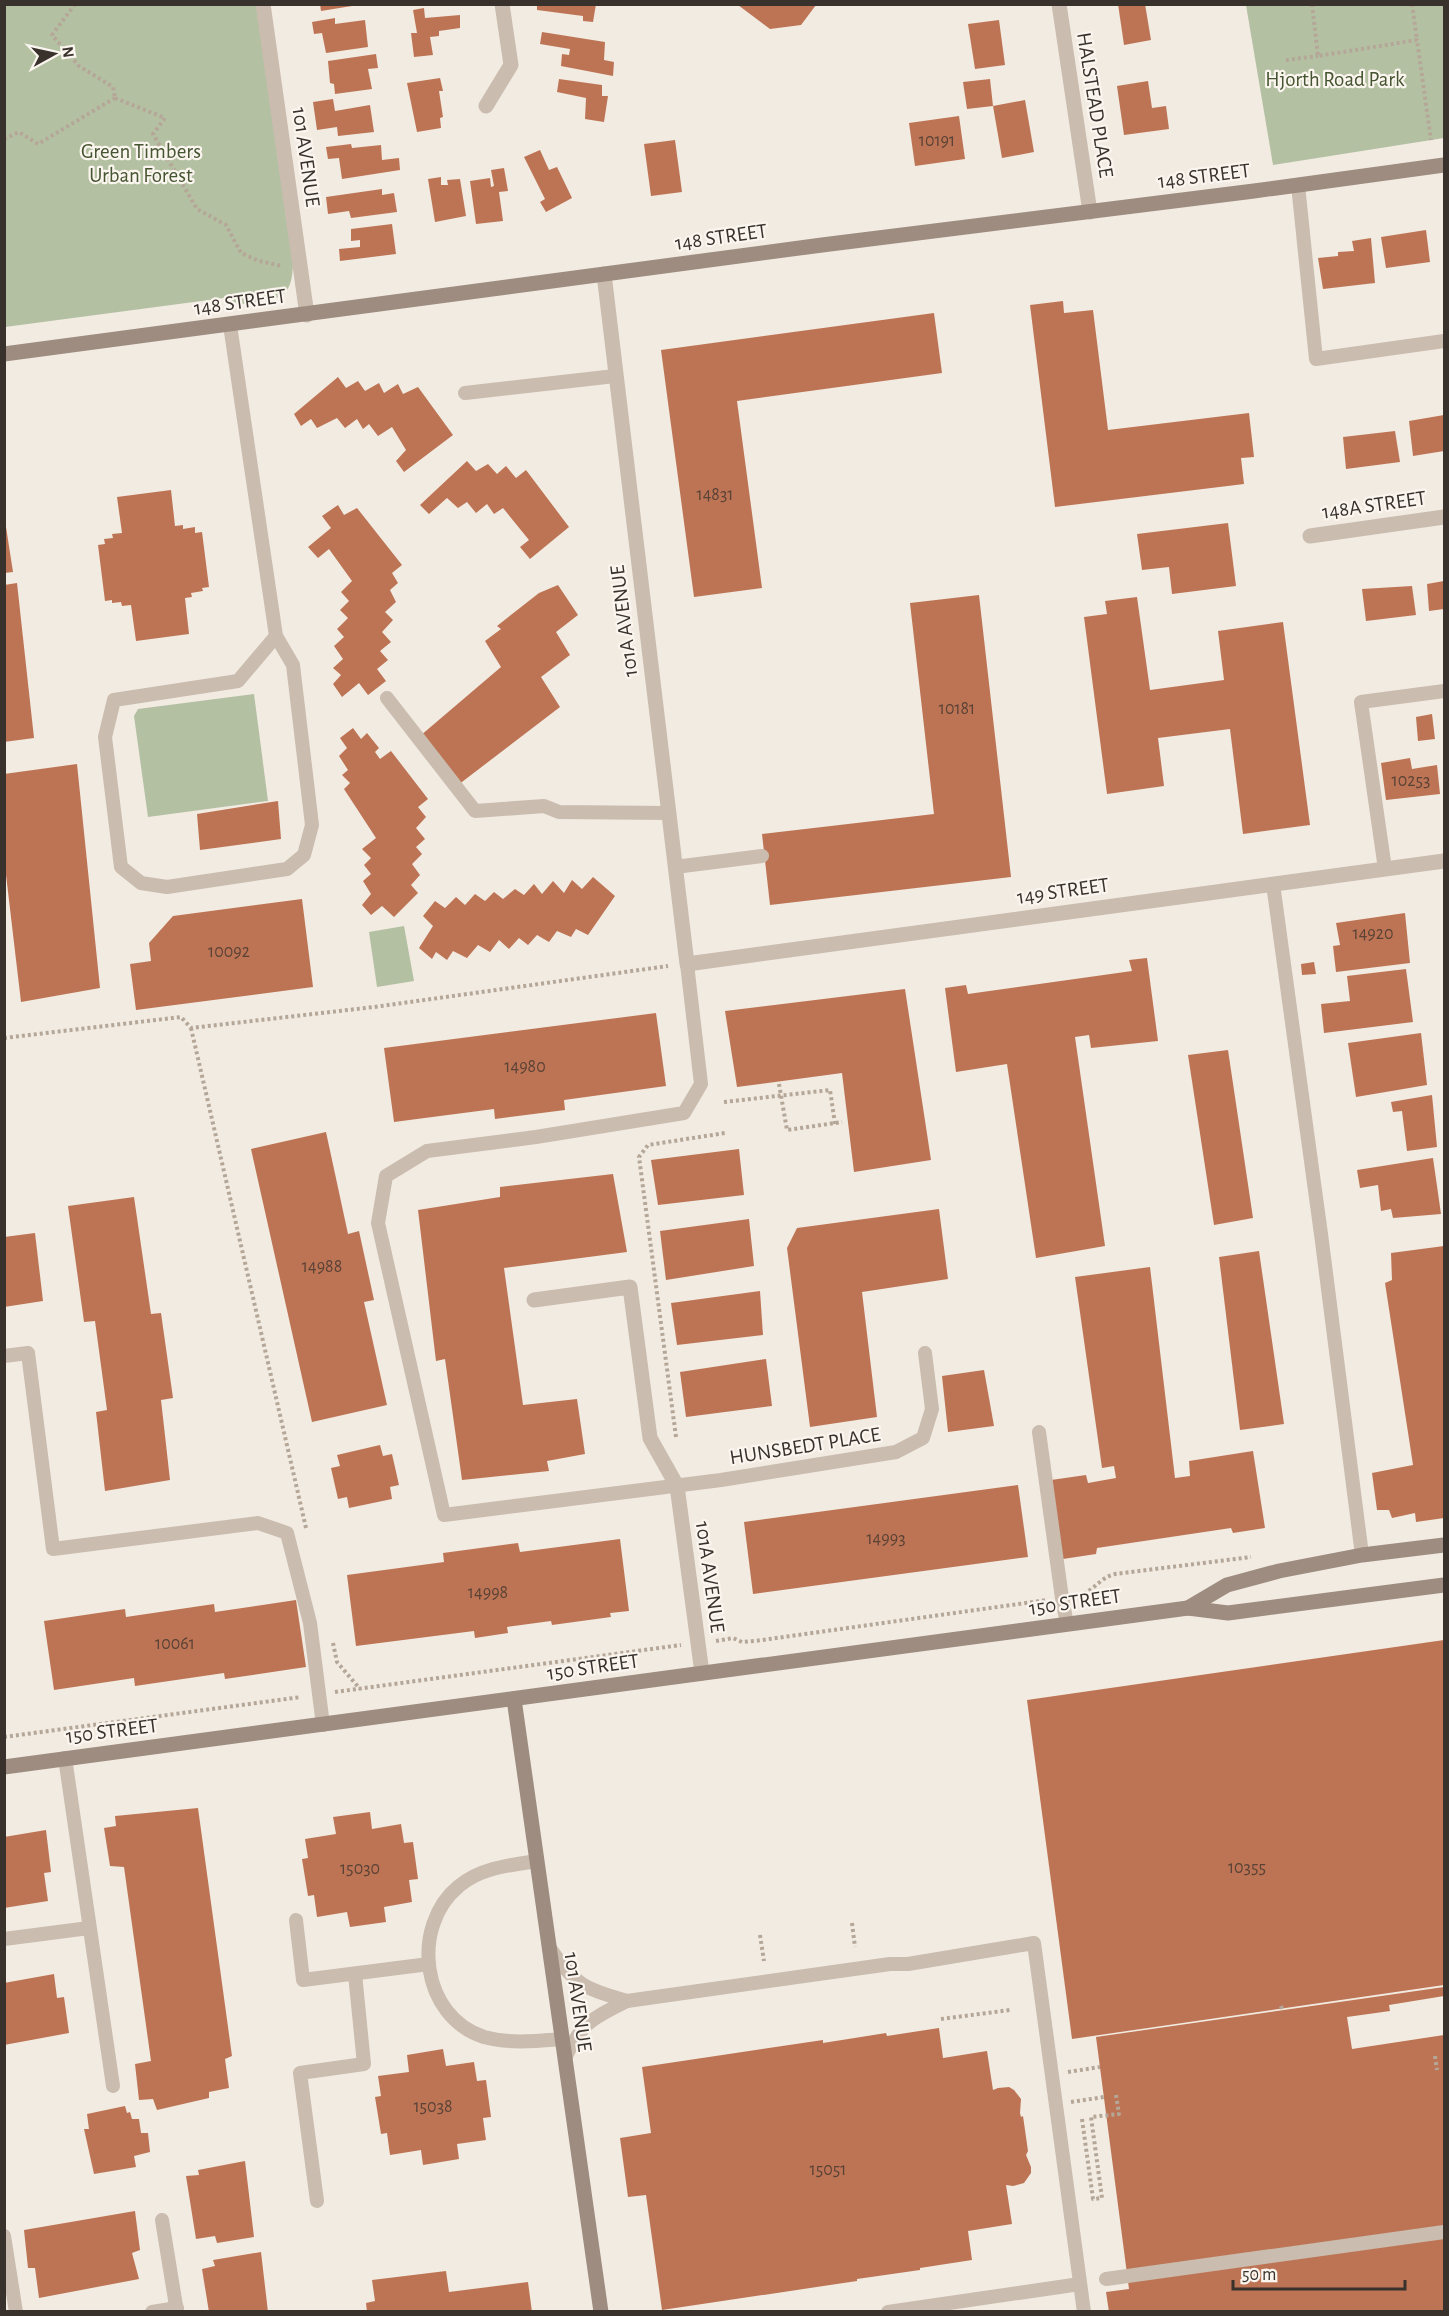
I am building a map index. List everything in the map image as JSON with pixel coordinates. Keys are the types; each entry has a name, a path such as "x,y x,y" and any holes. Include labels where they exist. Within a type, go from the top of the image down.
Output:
{"main road":[{"name":"148 STREET","path":"4,354 1444,165"},
{"name":"150 STREET","path":"1188,1608 1227,1585 1279,1571 1362,1556 1444,1545"},
{"name":"150 STREET","path":"4,1767 1188,1608 1228,1613 1444,1585"},
{"name":"101 AVENUE","path":"514,1699 601,2312"}],"street":[{"name":"101 AVENUE","path":"262,4 307,315"},
{"path":"486,106 511,65 502,4"},
{"name":"HALSTEAD PLACE","path":"1059,4 1090,212"},
{"name":"101A AVENUE","path":"604,274 675,867 679,965"},
{"name":"148A STREET","path":"1310,536 1444,517"},
{"name":"149 STREET","path":"679,965 1444,861"},
{"path":"534,1300 630,1287 650,1438 677,1486"},
{"name":"101A AVENUE","path":"677,1486 702,1673"}],"lane":[{"path":"1298,185 1316,359 1444,341"},
{"path":"230,325 276,636 293,665 312,825 303,855 287,869 167,887 141,883 121,867 105,737 114,700 238,681 276,636"},
{"path":"465,393 615,376"},
{"path":"1385,869 1361,702 1444,691"},
{"path":"387,698 475,811 544,806 559,812 668,813"},
{"path":"675,867 762,856"},
{"path":"1273,884 1322,1234 1362,1556"},
{"name":"HUNSBEDT PLACE","path":"679,965 701,1084 684,1113 536,1137 427,1151 386,1176 378,1223 444,1515 677,1486 896,1452 923,1438 932,1409 925,1353"},
{"path":"4,1356 27,1353 53,1549 258,1523 287,1533 310,1623 323,1725"},
{"path":"1039,1432 1067,1624"},
{"path":"65,1758 88,1928 113,2086"},
{"path":"537,1862 501,1867 483,1873 460,1885 443,1902 432,1927 428,1956 431,1980 441,2005 462,2027 484,2037 535,2042 562,2039"},
{"path":"296,1920 303,1980 429,1964"},
{"path":"4,1939 88,1928"},
{"path":"565,2058 584,2025 627,2001 890,1964 908,1964 1034,1943 1084,2312"},
{"path":"549,1947 578,1983 627,2001"},
{"path":"317,2201 300,2073 364,2064 355,1974"},
{"path":"152,2312 177,2309 162,2220"},
{"path":"1106,2279 1444,2232"},
{"path":"4,2236 16,2312"},
{"path":"888,2312 1080,2284"}],"path":[{"path":"75,4 52,35 79,66 113,87 114,98"},
{"path":"1312,4 1318,56"},
{"path":"1412,4 1431,140"},
{"path":"1286,60 1417,40"},
{"path":"4,139 19,132 38,144 114,98"},
{"path":"114,98 165,118 153,134 197,210 226,225 241,253 260,261 300,270"},
{"path":"191,1029 374,1008 679,965"},
{"path":"4,1038 181,1017 191,1029 308,1535"},
{"path":"779,1084 787,1130 842,1122"},
{"path":"724,1102 830,1089 835,1124"},
{"path":"676,1437 639,1157 648,1145 725,1133"},
{"path":"733,1638 755,1641 1062,1598 1089,1592 1105,1577 1115,1574 1255,1557"},
{"path":"332,1639 337,1662 360,1689"},
{"path":"852,1923 855,1947"},
{"path":"760,1935 764,1961"},
{"path":"941,2019 1010,2010"},
{"path":"1436,2056 1437,2070"},
{"path":"1066,2072 1100,2067"},
{"path":"1082,2119 1092,2199 1102,2198 1091,2118 1119,2114 1116,2095"},
{"path":"1070,2102 1104,2097"}],"green space":[{"name":"Green Timbers Urban Forest","path":"4,5 258,5 293,264 291,282 285,293 273,299 246,304 224,298 5,327"},
{"name":"Hjorth Road Park","path":"1246,5 1444,5 1444,138 1273,165"},
{"path":"254,694 268,801 148,817 134,716 138,709"},
{"path":"404,926 414,981 377,987 369,932"}],"building":[{"path":"320,4 352,4 352,6 321,11"},
{"path":"537,4 596,4 593,22 583,21 583,16 537,10"},
{"path":"1118,4 1145,4 1151,40 1124,45"},
{"path":"738,5 816,5 801,25 770,29"},
{"path":"424,8 425,18 460,15 460,28 439,31 439,36 430,37 433,55 414,57 411,33 417,33 413,10"},
{"path":"335,18 335,24 365,20 368,47 326,53 322,33 314,34 312,22"},
{"path":"999,20 1005,65 975,69 968,24"},
{"path":"542,32 605,42 604,60 614,62 613,76 561,66 562,54 569,55 570,49 540,44"},
{"path":"376,54 378,68 368,69 372,89 335,94 334,84 330,83 328,61"},
{"path":"440,78 443,91 439,91 443,117 440,118 441,128 417,132 407,83"},
{"path":"559,79 602,85 602,96 608,96 604,122 585,119 586,98 557,92"},
{"path":"990,79 993,106 967,109 963,82"},
{"path":"1148,81 1152,108 1166,106 1169,129 1124,135 1117,86"},
{"path":"333,99 335,111 370,105 374,132 338,136 337,127 317,130 313,102"},
{"path":"1025,100 1034,152 1002,158 993,106"},
{"path":"959,116 965,159 915,166 909,123"},
{"path":"675,140 682,192 651,196 644,144"},
{"path":"351,144 352,148 381,145 382,160 399,158 400,170 342,179 339,158 328,159 326,147"},
{"path":"540,150 549,170 557,167 572,198 546,212 540,202 545,199 524,157"},
{"path":"504,168 508,191 499,192 503,221 476,224 470,181 490,178 491,187 494,186 491,170"},
{"path":"441,177 441,185 448,185 447,180 460,179 466,216 435,222 428,179"},
{"path":"382,189 382,195 394,193 397,212 351,218 349,211 328,214 326,197"},
{"path":"392,224 396,254 340,261 339,249 360,247 360,240 351,241 351,229"},
{"path":"1426,230 1430,262 1386,268 1381,237"},
{"path":"1371,238 1375,283 1323,289 1318,258 1338,256 1338,252 1354,251 1352,241"},
{"path":"1063,301 1064,313 1093,310 1108,430 1249,413 1254,457 1241,458 1244,484 1055,507 1030,305"},
{"path":"934,313 942,373 737,401 762,588 694,597 661,350"},
{"path":"338,377 346,388 358,381 365,391 379,383 384,393 398,384 403,394 418,387 453,435 404,472 396,461 406,450 392,427 378,436 369,424 363,429 357,419 345,428 337,418 317,428 311,419 301,426 294,414"},
{"path":"1444,415 1444,451 1413,456 1409,421"},
{"path":"1395,431 1400,462 1346,469 1343,437"},
{"path":"467,461 476,471 488,464 497,474 506,466 516,478 526,470 569,527 530,559 520,547 529,540 503,508 494,514 487,504 476,513 467,502 458,508 447,498 429,514 420,505"},
{"path":"171,490 175,526 183,525 183,529 195,527 195,533 202,532 209,587 202,588 203,591 191,593 192,597 185,598 189,634 136,641 131,605 122,606 121,602 105,601 98,545 105,544 104,539 113,538 112,534 122,533 117,497"},
{"path":"338,505 344,515 357,508 402,565 392,573 398,583 390,590 396,602 385,612 393,620 382,632 391,642 380,651 388,660 377,669 386,681 368,695 359,683 342,697 333,684 341,675 333,668 343,659 334,646 344,637 337,629 348,618 340,610 349,601 341,592 352,581 329,549 318,558 308,547 331,528 322,516"},
{"path":"4,514 13,572 4,573"},
{"path":"1228,523 1236,586 1172,594 1169,567 1142,570 1137,534"},
{"path":"1444,581 1444,609 1429,611 1427,584"},
{"path":"17,583 34,738 4,742 4,585"},
{"path":"558,585 578,615 556,632 570,655 541,677 560,707 458,785 420,736 501,667 485,641 501,629 497,626 539,593"},
{"path":"1412,586 1416,615 1366,621 1362,589"},
{"path":"979,595 1011,877 770,905 762,834 934,814 910,603"},
{"path":"1137,597 1150,690 1224,680 1218,631 1283,622 1310,825 1243,834 1230,729 1158,738 1164,786 1107,794 1084,617 1107,614 1105,601"},
{"path":"1432,714 1435,739 1418,741 1416,717"},
{"path":"353,728 361,739 367,733 379,748 375,752 380,759 391,751 428,799 418,807 426,817 416,828 425,839 416,847 422,854 412,864 420,875 411,885 418,893 394,917 382,906 371,915 362,905 371,894 363,881 371,874 364,865 371,858 362,849 376,838 344,789 350,783 342,775 348,770 339,756 347,748 340,738"},
{"path":"1410,758 1412,769 1437,765 1440,794 1386,800 1381,763"},
{"path":"77,764 100,988 21,1002 4,858 4,774"},
{"path":"278,801 281,839 200,850 197,814"},
{"path":"593,877 615,896 588,935 576,929 571,937 557,931 549,942 537,935 528,945 519,938 509,949 499,940 490,952 478,945 467,958 453,951 447,960 436,952 432,959 419,948 433,926 423,916 435,901 445,908 456,897 465,905 475,894 485,901 494,892 503,899 515,889 524,895 534,884 542,894 553,881 564,893 572,880 582,889"},
{"path":"302,899 313,987 136,1010 130,964 151,961 149,943 173,916"},
{"path":"1405,913 1410,963 1336,972 1333,946 1340,945 1336,923"},
{"path":"1147,958 1158,1041 1091,1048 1089,1035 1075,1037 1105,1246 1036,1258 1007,1064 956,1072 945,988 966,985 968,994 1132,971 1129,960"},
{"path":"1314,962 1316,974 1302,975 1301,964"},
{"path":"1406,969 1413,1022 1324,1033 1321,1004 1350,1001 1347,976"},
{"path":"905,989 931,1160 854,1172 842,1073 737,1087 725,1011"},
{"path":"656,1013 666,1086 564,1100 565,1110 495,1119 494,1109 394,1122 384,1048"},
{"path":"1421,1033 1427,1085 1356,1097 1348,1043"},
{"path":"1228,1050 1253,1218 1214,1225 1188,1055"},
{"path":"1432,1095 1437,1147 1407,1151 1402,1111 1393,1112 1391,1102"},
{"path":"326,1132 348,1234 359,1231 374,1300 364,1302 387,1405 312,1422 251,1149"},
{"path":"739,1149 744,1195 658,1205 651,1160"},
{"path":"1433,1158 1441,1214 1393,1218 1391,1209 1381,1211 1378,1185 1360,1188 1357,1170"},
{"path":"613,1174 627,1252 504,1268 523,1405 577,1399 585,1454 547,1461 549,1471 462,1480 445,1359 436,1361 418,1210 500,1197 500,1187"},
{"path":"134,1197 151,1314 161,1313 173,1398 161,1400 170,1480 105,1491 96,1412 107,1410 95,1321 84,1322 68,1206"},
{"path":"939,1209 948,1279 862,1292 877,1417 810,1427 787,1248 797,1228"},
{"path":"749,1219 754,1266 666,1280 660,1231"},
{"path":"35,1233 43,1301 4,1307 4,1237"},
{"path":"1444,1246 1444,1518 1416,1522 1415,1513 1392,1518 1389,1510 1377,1510 1372,1473 1413,1465 1385,1283 1392,1280 1391,1253"},
{"path":"1259,1251 1284,1424 1240,1430 1219,1257"},
{"path":"1150,1267 1175,1478 1190,1476 1189,1461 1253,1451 1265,1528 1233,1533 1231,1528 1097,1548 1096,1554 1063,1559 1051,1480 1086,1475 1088,1483 1116,1478 1114,1466 1102,1468 1075,1277"},
{"path":"760,1291 763,1335 677,1345 671,1303"},
{"path":"766,1359 772,1406 686,1417 680,1372"},
{"path":"984,1370 994,1426 948,1432 942,1376"},
{"path":"380,1445 383,1456 392,1454 399,1485 390,1487 392,1499 349,1508 347,1497 338,1499 331,1468 340,1466 337,1455"},
{"path":"1018,1485 1028,1557 753,1594 744,1522"},
{"path":"620,1539 629,1611 610,1613 611,1617 552,1625 551,1621 507,1627 508,1633 475,1638 474,1631 356,1646 347,1575 444,1562 443,1553 518,1543 520,1552"},
{"path":"296,1600 306,1667 225,1679 224,1673 135,1686 134,1678 54,1690 44,1621 125,1609 126,1617 214,1604 215,1612"},
{"path":"1444,1640 1444,1985 1072,2039 1027,1700"},
{"path":"198,1808 232,2056 225,2059 229,2088 209,2092 209,2098 157,2110 153,2099 139,2100 135,2064 151,2061 124,1867 110,1866 104,1828 116,1826 115,1816"},
{"path":"370,1812 372,1829 401,1824 404,1843 413,1842 418,1879 409,1880 412,1902 384,1907 386,1922 350,1927 347,1912 317,1917 314,1895 308,1896 302,1859 308,1858 305,1839 336,1834 333,1817"},
{"path":"46,1830 51,1872 44,1873 48,1901 4,1908 4,1837"},
{"path":"54,1974 57,1998 64,1997 69,2033 4,2045 4,1983"},
{"path":"1444,1987 1444,1996 1389,2005 1390,2011 1347,2017 1352,2049 1444,2035 1444,2312 1109,2312 1106,2292 1129,2289 1096,2037"},
{"path":"939,2028 943,2058 987,2051 993,2090 1009,2087 1021,2099 1020,2113 1021,2117 1023,2116 1028,2151 1026,2155 1031,2173 1024,2183 1006,2185 1012,2224 968,2231 972,2260 857,2279 857,2281 662,2310 646,2195 628,2197 620,2138 651,2133 642,2067 823,2040 823,2043 886,2033 887,2036"},
{"path":"443,2049 446,2066 474,2062 477,2081 486,2080 491,2117 483,2118 486,2140 457,2144 459,2159 423,2165 421,2150 390,2155 387,2133 381,2134 375,2097 381,2096 378,2076 409,2072 407,2055"},
{"path":"125,2106 132,2119 139,2119 141,2133 148,2133 150,2152 134,2156 136,2167 94,2174 84,2129 89,2129 87,2114"},
{"path":"245,2161 254,2237 217,2243 215,2236 196,2239 186,2176 199,2175 198,2170"},
{"path":"135,2211 140,2250 132,2253 139,2279 39,2298 35,2268 28,2268 24,2230"},
{"path":"261,2252 268,2312 209,2312 202,2269 215,2266 213,2260"},
{"path":"446,2271 449,2292 528,2282 532,2312 367,2312 366,2303 375,2301 372,2280"}]}
